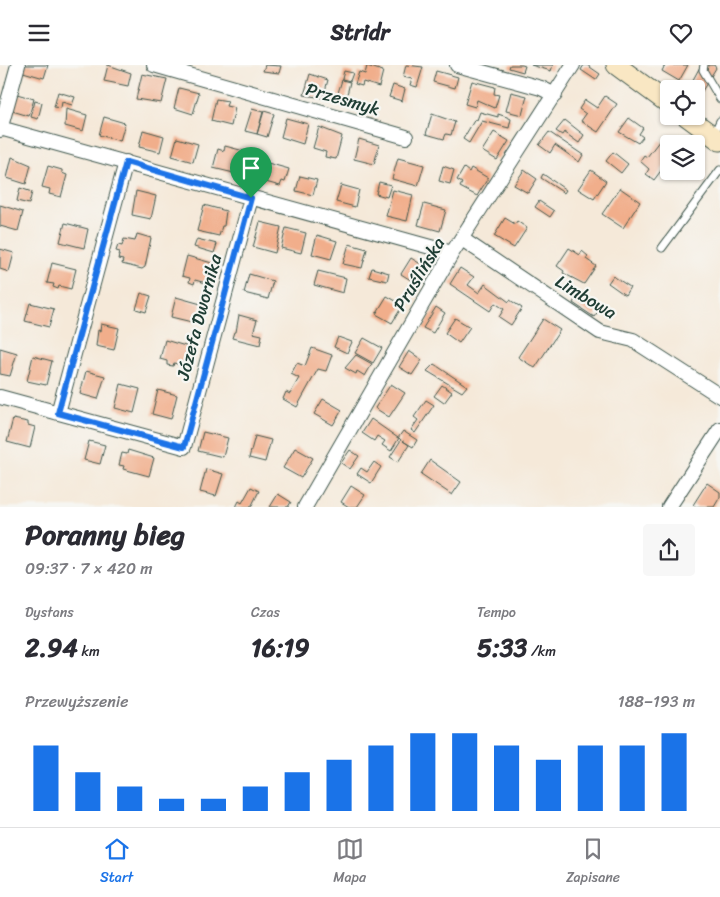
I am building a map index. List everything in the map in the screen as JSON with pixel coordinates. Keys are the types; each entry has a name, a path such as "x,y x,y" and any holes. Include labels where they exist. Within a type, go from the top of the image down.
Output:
{"street":[{"path":"18,65 0,129 126,162 452,253"},
{"name":"Przesmyk","path":"154,65 406,137"},
{"path":"457,65 541,88 555,95"},
{"name":"Pruślińska","path":"305,507 452,253 573,65"},
{"path":"616,65 660,97"},
{"path":"703,125 718,133"},
{"path":"0,397 58,413 126,162"},
{"name":"Józefa Dwornika","path":"58,413 184,447 251,198"},
{"name":"Limbowa","path":"462,239 600,332 632,340 720,396"},
{"path":"669,507 720,429"}],"lane":[{"path":"704,65 703,70 720,99"},
{"path":"662,248 720,169"}],"building":[{"path":"25,65 48,65 44,78 23,72"},
{"path":"108,65 131,73 128,86 104,81"},
{"path":"265,65 281,66 279,73 263,71"},
{"path":"406,65 423,67 417,87 410,85 412,79 403,77"},
{"path":"510,65 525,66 523,72 509,68"},
{"path":"531,65 553,65 551,71"},
{"path":"584,65 600,74 596,80 581,70"},
{"path":"665,65 688,65 680,80 662,71"},
{"path":"701,65 714,65 716,68 705,86 705,80 693,80"},
{"path":"367,66 383,71 379,87 363,82 362,86 355,84 359,72 365,74"},
{"path":"344,71 353,73 350,81 342,79"},
{"path":"436,71 458,77 455,88 433,82"},
{"path":"142,74 167,79 161,103 136,99"},
{"path":"310,74 328,80 323,98 304,95"},
{"path":"342,80 350,82 346,99 337,96"},
{"path":"472,81 495,87 494,94 499,95 495,108 477,100 475,107 465,104"},
{"path":"393,85 405,89 402,101 389,97"},
{"path":"179,88 199,93 193,114 174,108"},
{"path":"58,92 75,97 72,105 62,102 61,108 54,107"},
{"path":"511,92 527,96 522,115 506,111"},
{"path":"17,94 34,99 29,116 12,111"},
{"path":"605,96 617,104 598,132 581,121 586,114 579,109 585,100 597,108"},
{"path":"216,99 228,101 226,106 235,108 231,126 211,121"},
{"path":"35,101 42,103 38,119 31,117"},
{"path":"66,109 87,115 83,131 65,126"},
{"path":"252,109 263,112 257,134 245,131"},
{"path":"264,111 274,114 267,137 257,134"},
{"path":"480,112 498,117 498,114 511,119 509,128 482,121 469,143 463,139 475,119 477,120"},
{"path":"432,114 455,122 451,135 446,134 444,139 426,134"},
{"path":"104,117 125,123 120,141 99,135"},
{"path":"286,118 308,124 303,144 281,137"},
{"path":"629,118 643,128 639,134 643,137 638,143 619,132"},
{"path":"565,120 584,135 579,143 564,132 562,135 556,131"},
{"path":"319,127 342,136 336,159 325,157 326,152 313,148"},
{"path":"143,130 164,136 160,152 139,147"},
{"path":"494,132 509,141 497,160 482,151"},
{"path":"549,132 583,155 579,162 555,145 550,153 539,145"},
{"path":"177,138 198,144 193,162 172,156"},
{"path":"359,139 379,145 374,164 354,159"},
{"path":"660,140 660,172 654,180 646,174 649,169 640,161 644,155 647,157"},
{"path":"225,146 244,151 242,158 239,157 234,173 213,168 218,149 224,151"},
{"path":"613,152 628,164 621,173 606,161"},
{"path":"12,157 31,165 26,184 7,178"},
{"path":"398,158 424,165 418,186 392,179"},
{"path":"257,160 289,169 285,182 282,181 280,186 255,179 256,174 253,174"},
{"path":"48,166 62,170 62,173 67,175 61,197 49,194 50,189 42,187"},
{"path":"443,166 454,170 450,184 439,181"},
{"path":"464,168 469,172 471,168 488,178 477,196 460,187 462,183 457,180"},
{"path":"524,170 537,179 528,193 514,185"},
{"path":"591,170 606,181 594,199 578,189"},
{"path":"543,174 566,190 564,193 541,178"},
{"path":"300,176 317,180 313,195 296,191"},
{"path":"379,182 391,185 387,197 376,194"},
{"path":"341,185 359,190 355,207 336,202"},
{"path":"20,188 32,192 29,204 17,201"},
{"path":"620,188 640,202 623,228 602,214"},
{"path":"393,190 413,195 407,221 386,216"},
{"path":"136,191 156,196 151,219 132,215"},
{"path":"539,201 554,211 550,217 535,207"},
{"path":"424,204 446,210 440,231 418,225"},
{"path":"0,205 23,212 18,231 0,226"},
{"path":"204,205 226,211 224,226 222,226 219,236 197,231"},
{"path":"505,218 515,224 517,221 527,228 514,248 494,236"},
{"path":"260,222 281,227 275,253 253,247"},
{"path":"65,223 88,229 84,248 60,242"},
{"path":"286,228 306,233 301,253 281,248"},
{"path":"137,234 151,238 145,267 142,269 122,264 123,260 118,259 120,252 116,251 118,245 122,246 124,239 135,241"},
{"path":"317,235 337,241 331,259 312,254"},
{"path":"197,239 217,244 214,253 194,247"},
{"path":"349,244 367,249 362,268 343,264"},
{"path":"569,248 580,255 582,251 588,256 586,259 596,266 584,284 563,273 564,271 557,266"},
{"path":"0,249 14,253 9,272 0,269"},
{"path":"187,256 212,263 206,283 195,280 194,284 189,282 190,278 182,276"},
{"path":"411,258 427,268 417,284 401,274"},
{"path":"52,263 76,269 71,289 59,286 58,289 53,287 54,284 47,283"},
{"path":"372,268 389,273 387,281 369,277"},
{"path":"460,268 474,277 468,285 479,293 485,284 509,302 510,300 522,308 511,325 499,317 504,309 495,303 490,311 450,284"},
{"path":"318,271 346,278 343,293 314,285"},
{"path":"249,274 273,281 268,299 244,293"},
{"path":"613,276 630,287 625,295 608,283"},
{"path":"141,293 151,296 146,312 136,309"},
{"path":"387,296 403,305 392,323 376,314"},
{"path":"176,297 201,304 196,323 171,317"},
{"path":"576,298 583,303 585,300 599,310 594,317 573,303"},
{"path":"30,303 54,309 49,327 25,321"},
{"path":"436,307 445,313 433,333 423,328"},
{"path":"239,315 257,320 253,333 262,335 260,345 232,338 234,332 236,332"},
{"path":"455,318 470,327 459,343 445,333"},
{"path":"543,319 560,330 535,368 518,357"},
{"path":"101,324 119,328 114,350 96,346 98,330 100,331"},
{"path":"338,337 352,342 347,353 334,347"},
{"path":"364,338 382,348 373,363 355,353"},
{"path":"165,340 189,347 184,366 174,363 173,366 167,365 167,361 160,359"},
{"path":"0,348 17,353 10,376 0,374"},
{"path":"312,348 332,355 326,371 318,369 297,407 283,399 286,392 290,394 299,378 291,374 297,363 305,366"},
{"path":"409,351 422,360 412,375 399,367"},
{"path":"356,355 372,364 365,376 357,371 356,374 345,368"},
{"path":"33,356 52,361 46,385 27,381"},
{"path":"434,364 467,386 462,392 427,371"},
{"path":"86,371 105,376 98,399 80,394"},
{"path":"121,384 140,389 134,413 115,408"},
{"path":"391,384 405,393 389,417 375,408"},
{"path":"442,385 452,392 444,403 434,396"},
{"path":"158,390 177,395 171,419 152,414"},
{"path":"323,399 342,410 333,425 314,414"},
{"path":"426,400 434,405 415,433 411,430 418,420 414,417"},
{"path":"13,419 28,422 28,425 35,427 30,448 7,442"},
{"path":"371,419 398,438 403,431 417,440 413,447 403,441 409,445 398,462 390,457 401,440 399,438 391,451 382,445 385,441 377,436 374,441 362,433"},
{"path":"203,432 228,438 223,457 198,451"},
{"path":"255,436 271,440 265,462 249,458"},
{"path":"89,441 105,445 100,464 84,460"},
{"path":"295,448 313,458 301,478 283,468"},
{"path":"128,450 154,458 149,476 123,469 124,466 119,465 122,453 127,454"},
{"path":"350,450 359,456 350,469 341,463"},
{"path":"430,460 461,482 452,495 421,474"},
{"path":"374,462 381,467 371,483 357,474 361,468 367,472"},
{"path":"206,469 223,474 216,496 200,492"},
{"path":"707,483 720,492 720,497 714,507 697,507 693,505"},
{"path":"351,486 365,495 357,507 349,507 341,502"},
{"path":"251,487 259,491 251,507 236,507 239,501 242,503"},
{"path":"278,494 291,502 288,507 270,507"}],"route":[{"path":"126,162 251,198 184,447 58,413 126,162"}]}
